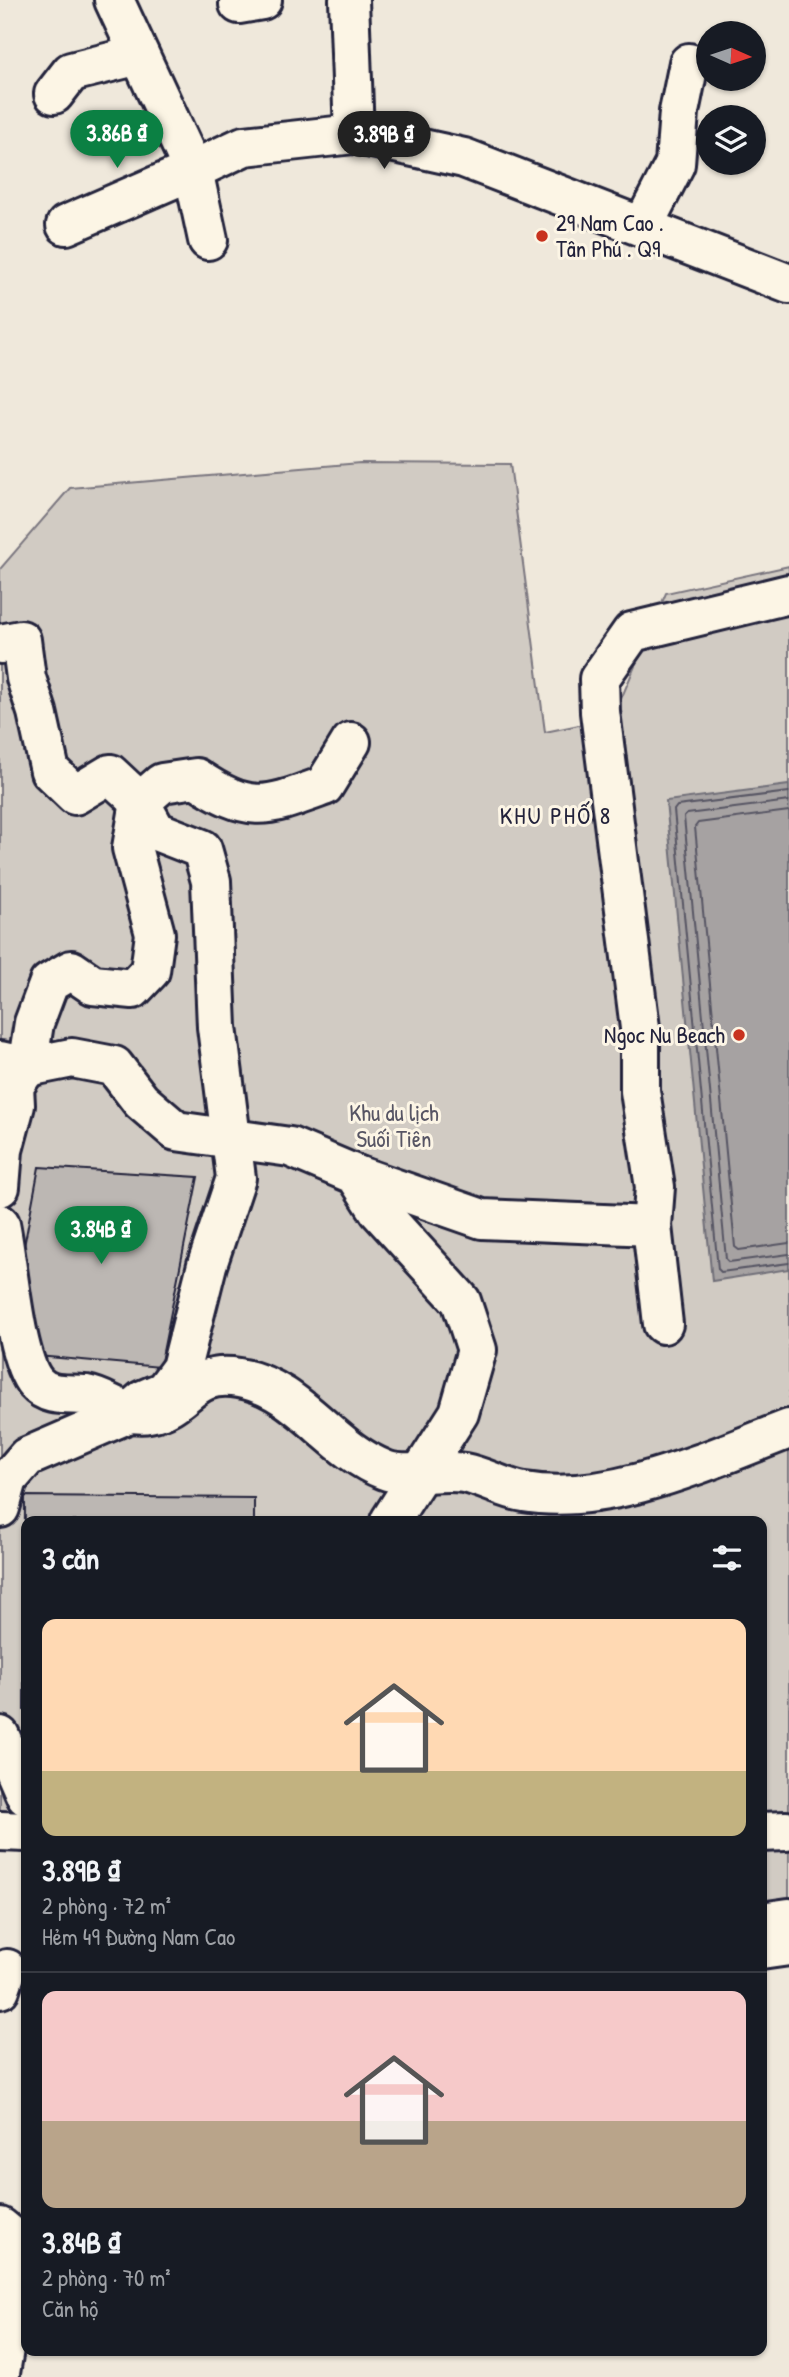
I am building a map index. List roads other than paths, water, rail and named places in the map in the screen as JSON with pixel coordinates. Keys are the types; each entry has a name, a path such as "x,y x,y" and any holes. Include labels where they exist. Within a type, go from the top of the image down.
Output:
{"street":[{"path":"114,0 193,170 208,240"},
{"path":"349,0 354,134"},
{"path":"54,94 71,72 139,55"},
{"path":"643,226 675,164 679,112 689,63"},
{"path":"66,225 244,146 354,134 464,158 789,284"},
{"path":"663,1324 652,1226 654,1187 640,1091 640,1028 600,712 599,679 632,632 789,594"},
{"path":"0,644 21,640 26,678 37,712 50,771 75,795 110,774 140,802 156,831 202,849 211,881 217,1027 236,1178 207,1265 181,1368 164,1391 144,1400 127,1414 27,1457 8,1479 0,1508"},
{"path":"0,1187 3,1150 15,1105 14,1064 49,983 71,970 93,985 133,989 150,971 155,934 132,848 140,802 162,783 196,778 227,799 270,805 324,786 351,742"},
{"path":"14,1064 72,1058 114,1066 141,1101 176,1131 290,1147 356,1175 482,1219 652,1226"},
{"path":"356,1175 379,1211 461,1301 477,1350 459,1413 393,1516"},
{"path":"0,1224 19,1340 36,1383 53,1394 84,1395 108,1400 127,1414 148,1414 164,1409 201,1380 242,1378 292,1400 346,1449 387,1472 464,1473 524,1492 584,1496 663,1475 789,1429"},
{"path":"0,1721 21,1733"},
{"path":"0,1736 21,1784"},
{"path":"0,1831 21,1832"},
{"path":"767,1921 789,1918"},
{"path":"767,1949 789,1946"},
{"path":"0,2227 11,2236 15,2282 0,2373"}],"water":[{"name":"Ngoc Nu Beach","path":"789,785 789,1269 712,1281 666,801"}],"place":[{"name":"29 Nam Cao . Tân Phú . Q9","path":"542,236"},
{"name":"Ngoc Nu Beach","path":"739,1035"}],"district":[{"name":"KHU PHỐ 8","path":"556,816"}],"park label":[{"name":"Khu du lịch Suối Tiên","path":"394,1126"}]}
